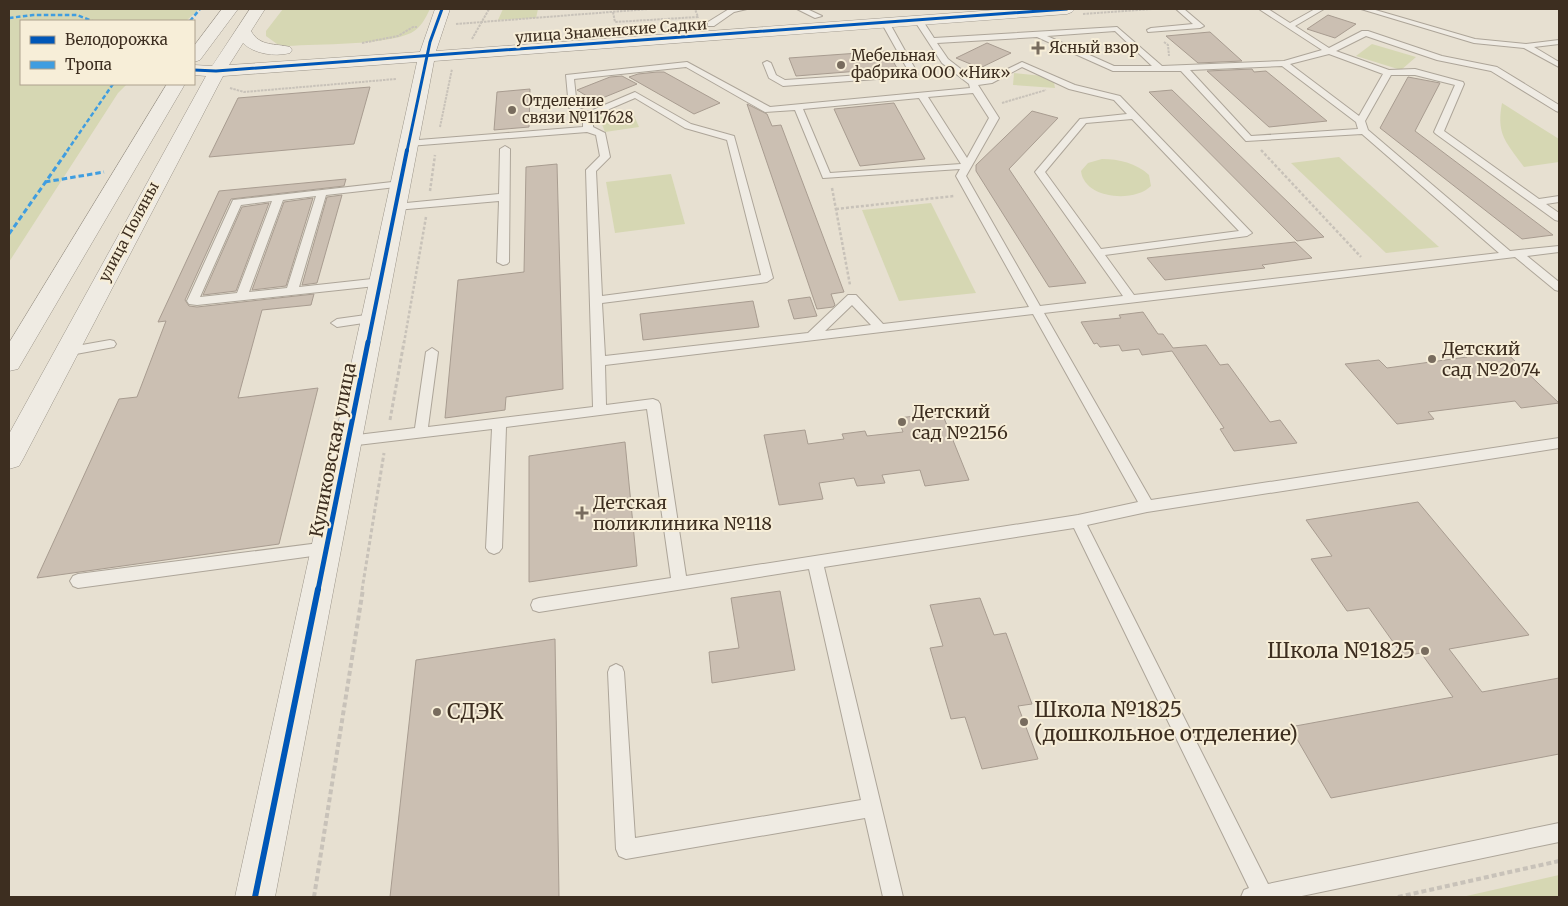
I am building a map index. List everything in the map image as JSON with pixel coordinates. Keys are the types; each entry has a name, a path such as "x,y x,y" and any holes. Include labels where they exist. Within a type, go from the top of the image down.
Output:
{"street":[{"path":"195,58 230,9"},
{"name":"улица Поляны","path":"9,459 65,352 216,86 216,70 257,9"},
{"name":"Куликовская улица","path":"255,897 409,143 429,50 442,9"},
{"path":"912,14 916,16 930,9"},
{"name":"улица Знаменские Садки","path":"195,70 269,67 429,50 818,16 1067,9"},
{"name":"улица Знаменские Садки","path":"195,59 228,53 284,50 429,50 886,22 912,14"},
{"path":"243,31 246,39 252,44 264,49 284,50"},
{"path":"216,86 244,73 269,67"},
{"name":"улица Поляны","path":"9,363 175,85"}],"lane":[{"path":"711,24 732,10 743,9"},
{"path":"801,9 818,16"},
{"path":"1151,30 1200,26 1180,9"},
{"path":"1263,9 1330,51 1388,73 1415,72 1460,84 1439,132 1559,218"},
{"path":"1289,26 1320,9"},
{"path":"1365,9 1474,41 1526,46 1559,42"},
{"path":"912,14 945,61 974,86 994,118 961,176 1147,506"},
{"path":"767,62 772,76 783,83 914,74 886,22"},
{"path":"931,41 1117,29 1160,70"},
{"path":"1038,34 1113,68 1160,70 1284,63 1330,51 1365,33 1440,58 1494,69 1559,109"},
{"path":"1526,46 1559,65"},
{"path":"1284,63 1360,121 1364,130 1513,254 1559,287"},
{"path":"596,300 767,278 731,138 688,126 636,95 588,115 573,108 569,77 687,64 768,110 922,95 974,86 989,81 1022,64 1072,87 1117,98 1247,233 1098,253"},
{"path":"1183,68 1249,139 1364,130"},
{"path":"1360,121 1388,73"},
{"path":"922,95 967,166"},
{"path":"798,107 826,176 967,166"},
{"path":"588,115 588,129"},
{"path":"1130,298 1040,172 1083,121 1135,116"},
{"path":"409,143 588,129 600,133 605,157 591,170 600,411"},
{"path":"503,262 505,149"},
{"path":"381,282 193,301 235,203 401,184"},
{"path":"292,292 322,192"},
{"path":"241,297 279,197"},
{"path":"396,207 504,197"},
{"path":"1536,202 1559,199"},
{"path":"599,361 1559,249"},
{"path":"812,336 852,298 879,328"},
{"path":"337,322 373,318"},
{"path":"65,352 110,344"},
{"path":"421,431 432,352"},
{"path":"349,440 653,404 679,583"},
{"path":"494,548 499,423"},
{"path":"539,605 1078,521 1147,506 1559,443"},
{"path":"1078,521 1257,896 1559,833"},
{"path":"78,581 327,548"},
{"path":"815,562 893,897"},
{"path":"616,672 626,849 872,807"}],"path":[{"path":"481,22 650,9"},
{"path":"613,12 615,22 698,17 695,9"},
{"path":"357,44 398,36 413,27"},
{"path":"1151,30 1168,45 1171,69"},
{"path":"216,86 244,92 396,79"},
{"path":"986,108 1050,89"},
{"path":"1260,149 1267,159 1373,270"},
{"path":"832,186 852,298"},
{"path":"836,209 972,194"},
{"path":"1398,897 1559,861"}],"green space":[{"path":"9,9 199,9 187,20 20,20 20,85 126,85 118,93 9,262"},
{"path":"283,9 430,9 418,28 400,37 369,42 287,46 277,44 266,36 266,31"},
{"path":"503,9 538,9 536,18 498,20"},
{"path":"1372,44 1416,57 1401,70 1356,56"},
{"path":"1014,73 1053,77 1055,88 1013,85"},
{"path":"1502,103 1559,139 1559,162 1524,167 1504,138 1500,123"},
{"path":"632,111 639,127 605,132 599,117"},
{"path":"1339,157 1439,247 1386,253 1291,163"},
{"path":"1102,159 1121,161 1139,167 1149,175 1151,186 1133,195 1122,196 1100,193 1091,188 1084,180 1081,171 1088,163"},
{"path":"671,174 685,224 615,233 606,182"},
{"path":"931,203 976,293 899,301 862,210"},
{"path":"1559,875 1559,897 1462,897"}],"building":[{"path":"1328,15 1356,24 1335,38 1307,29"},
{"path":"1210,32 1242,61 1198,63 1166,36"},
{"path":"987,43 1011,53 980,68 956,58"},
{"name":"Мебельная фабрика ООО «Ник»","path":"887,51 897,68 796,76 789,58"},
{"path":"1252,69 1254,72 1266,71 1327,121 1269,127 1207,71"},
{"path":"664,72 720,103 694,114 629,77"},
{"path":"622,76 637,84 595,101 577,90 610,77"},
{"path":"1408,77 1440,83 1415,131 1553,235 1522,239 1380,128"},
{"path":"370,87 354,144 209,157 238,98"},
{"name":"Отделение связи №117628","path":"530,89 529,127 494,130 497,92"},
{"path":"1172,90 1324,237 1297,241 1149,92"},
{"path":"894,103 925,159 860,166 834,109"},
{"path":"747,104 767,114 772,126 781,125 844,292 831,294 835,305 833,307 817,309"},
{"path":"1032,111 1058,118 1009,169 1086,283 1049,287 976,171 976,165"},
{"path":"557,164 563,389 506,397 505,410 445,418 458,280 524,272 526,167"},
{"path":"346,179 344,186 231,199 185,300 189,306 197,307 314,294 311,305 262,310 238,398 318,388 279,544 37,578 119,399 137,397 166,321 158,322 219,191"},
{"path":"342,195 317,283 302,285 327,197"},
{"path":"313,198 286,286 252,290 284,202"},
{"path":"269,203 236,291 203,295 242,207"},
{"path":"1295,242 1312,258 1262,265 1265,268 1165,280 1147,258"},
{"path":"810,297 817,316 794,319 788,300"},
{"path":"753,301 759,327 643,340 640,314"},
{"path":"1143,312 1158,334 1163,334 1173,348 1206,345 1220,365 1228,364 1270,422 1280,420 1297,443 1234,451 1220,429 1224,428 1172,351 1142,355 1139,349 1122,351 1119,345 1100,347 1097,343 1094,344 1081,322 1121,318 1119,315"},
{"path":"1498,345 1559,403 1521,408 1515,401 1428,412 1434,419 1397,424 1345,364 1379,360 1387,368 1467,357 1459,350"},
{"path":"942,413 969,480 925,486 920,470 882,475 885,483 857,486 854,478 819,483 823,499 779,505 764,435 805,430 808,444 844,439 842,434 865,431 867,436 903,432 898,418"},
{"path":"625,442 637,566 529,582 529,456"},
{"name":"Школа №1825","path":"1418,502 1529,635 1449,649 1482,692 1559,678 1559,754 1331,798 1290,727 1453,697 1421,653 1403,656 1369,608 1347,611 1311,559 1332,556 1306,520"},
{"path":"780,591 795,670 712,683 709,652 739,648 731,598"},
{"path":"980,598 994,635 1006,633 1032,704 1018,706 1038,759 982,769 965,717 951,719 930,648 943,646 930,605"},
{"path":"555,639 559,897 390,897 416,660"}],"marked path":[{"path":"191,20 200,9"},
{"path":"9,18 33,15 77,15 90,20"},
{"path":"9,234 112,85"},
{"path":"45,182 104,172"}],"cycle path":[{"path":"255,897 420,88 430,42 442,9"},
{"path":"195,70 216,71 468,54 1067,9"}],"place":[{"name":"Ясный взор","path":"1038,48"},
{"name":"Мебельная фабрика ООО «Ник»","path":"841,65"},
{"name":"Отделение связи №117628","path":"512,110"},
{"name":"Детский сад №2074","path":"1432,359"},
{"name":"Детский сад №2156","path":"902,422"},
{"name":"Детская поликлиника №118","path":"582,513"},
{"name":"Школа №1825","path":"1425,651"},
{"name":"СДЭК","path":"437,712"},
{"name":"Школа №1825 (дошкольное отделение)","path":"1024,722"}]}
